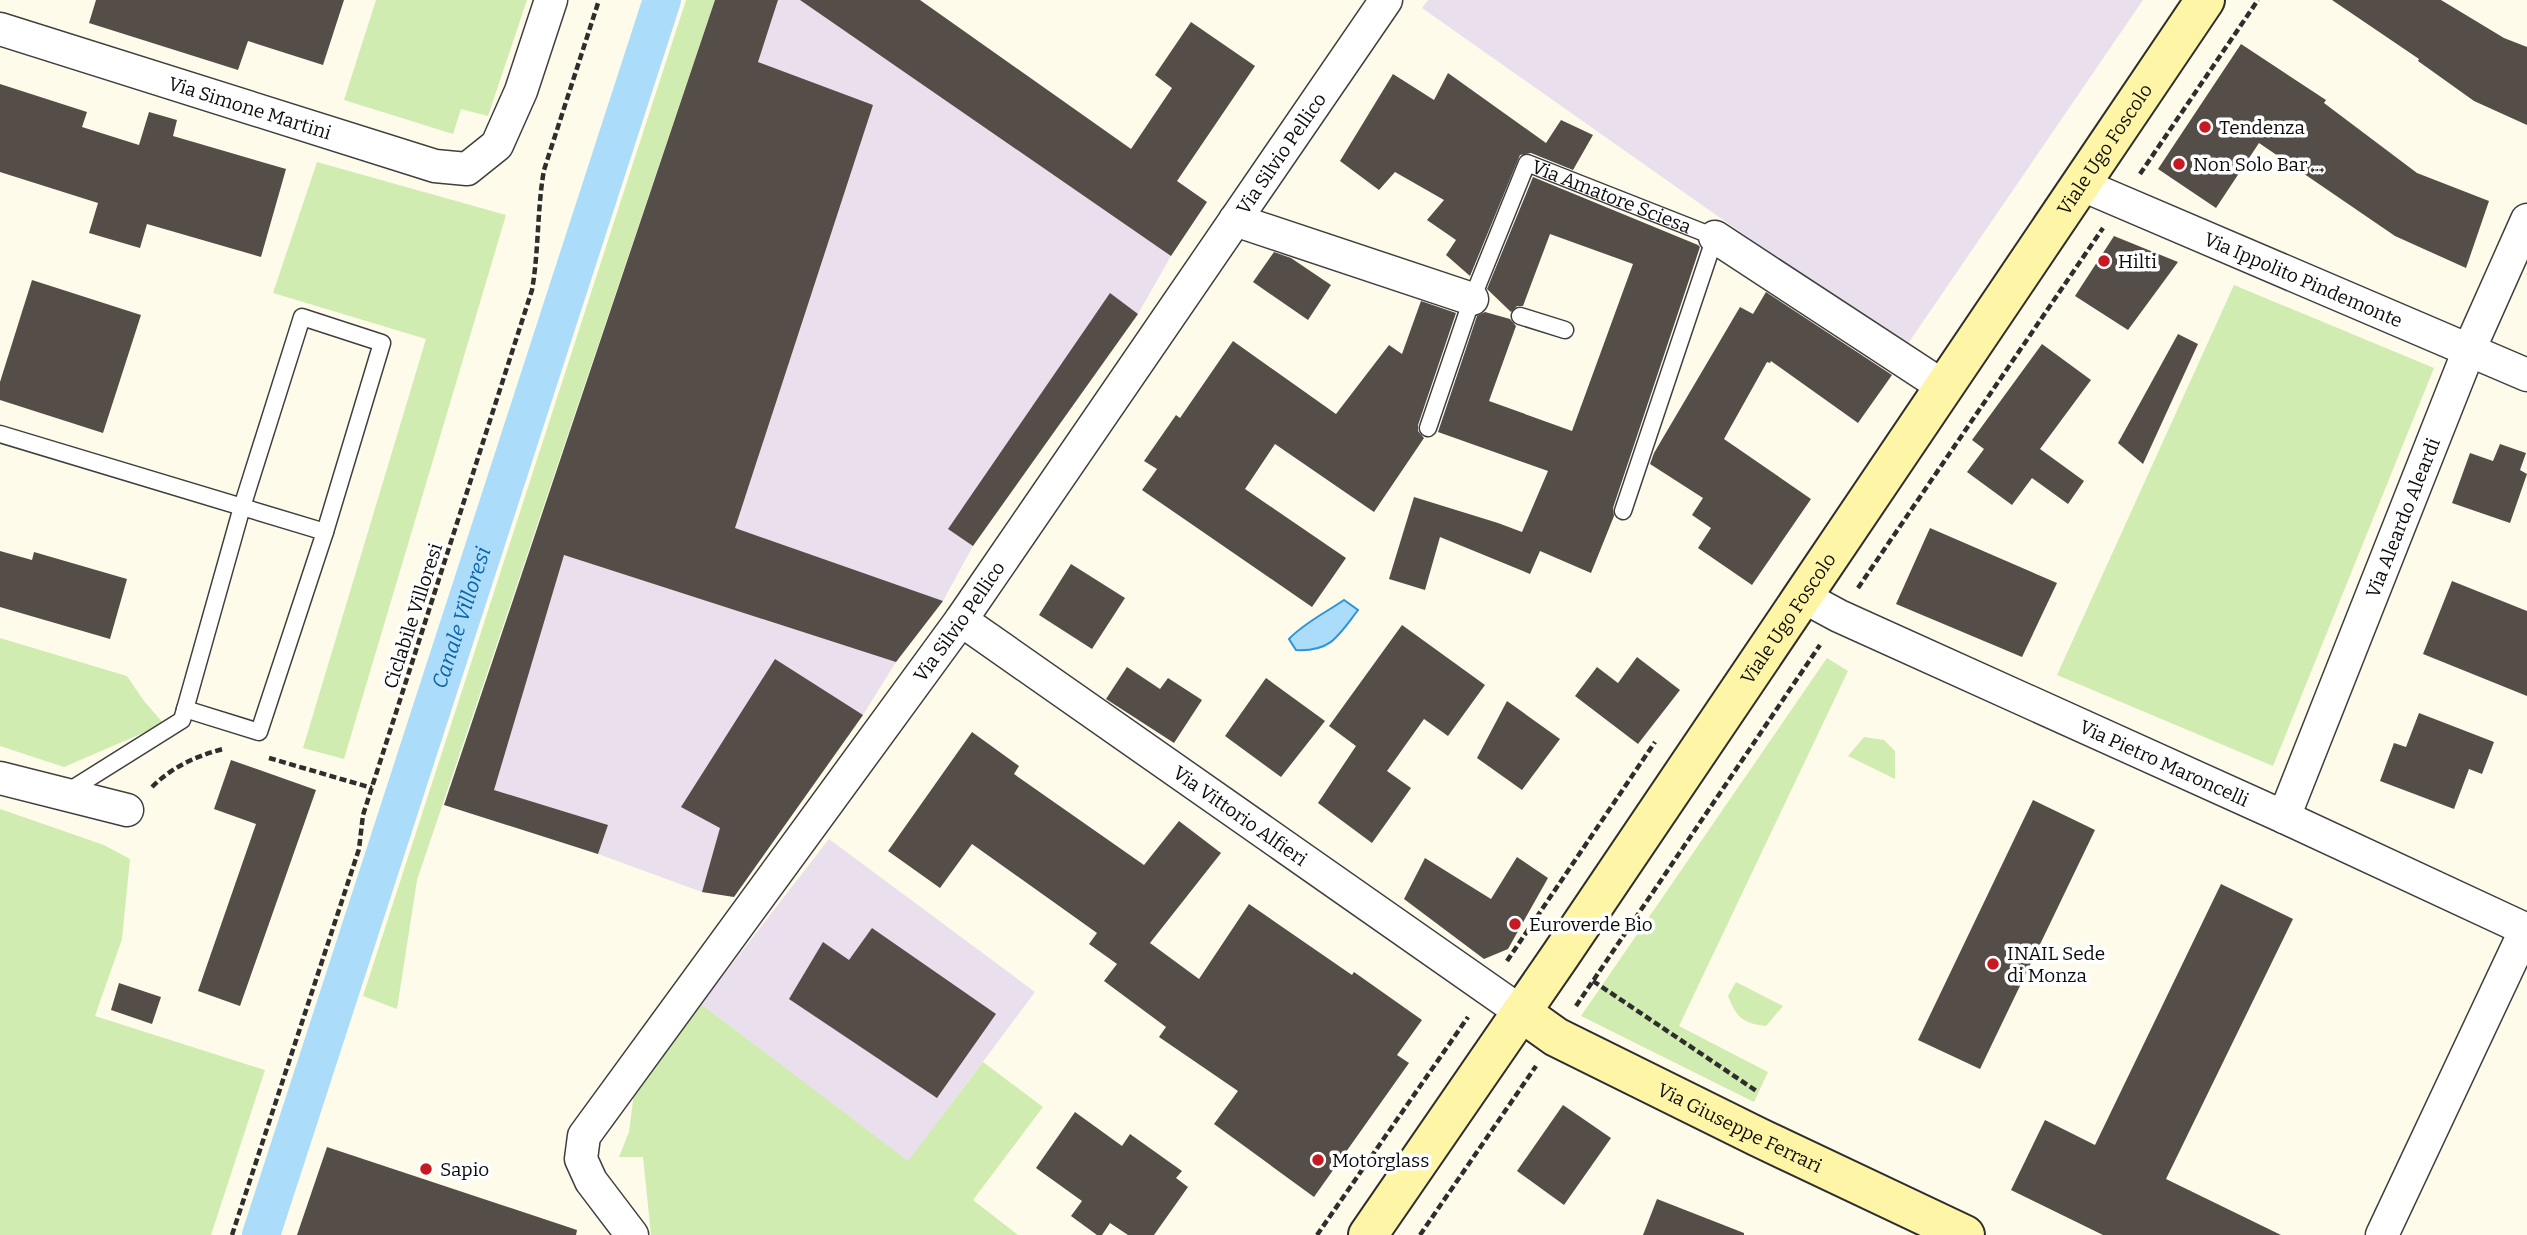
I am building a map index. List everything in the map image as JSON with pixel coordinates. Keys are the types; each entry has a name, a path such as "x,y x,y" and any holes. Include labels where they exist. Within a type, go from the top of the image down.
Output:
{"street":[{"name":"Via Simone Martini","path":"0,29 435,166 467,169 497,145 521,91 551,0"},
{"name":"Via Silvio Pellico","path":"632,1235 591,1181 581,1159 584,1136 961,620 1386,0"},
{"name":"Viale Ugo Foscolo","path":"1368,1235 2205,0"},
{"name":"Via Ippolito Pindemonte","path":"2080,184 2527,375"},
{"path":"1235,220 1478,301"},
{"name":"Via Aleardo Aleardi","path":"2284,817 2469,350 2527,220"},
{"name":"Via Amatore Sciesa","path":"1715,237 1944,387"},
{"name":"Via Pietro Maroncelli","path":"1802,596 1839,617 2284,817 2527,930"},
{"name":"Via Vittorio Alfieri","path":"961,620 1521,1012"},
{"path":"0,778 62,796 127,810"},
{"path":"2382,1235 2527,930"},
{"name":"Via Giuseppe Ferrari","path":"1521,1012 1556,1037 1965,1235"}],"lane":[{"name":"Via Amatore Sciesa","path":"1428,428 1478,301 1527,163 1715,237 1623,511"},
{"path":"1520,316 1565,330"},
{"path":"62,796 182,720 185,709 242,507 302,317 382,343 325,532 259,732 185,709"},
{"path":"0,434 325,532"}],"path":[{"name":"Ciclabile Villoresi","path":"232,1235 359,849 363,815 532,290 537,262 544,170 599,0"},
{"path":"127,810 167,772 201,755 231,747"},
{"path":"257,754 372,788"},
{"path":"1593,981 1760,1094"}],"shaded area":[{"path":"715,0 919,0 1207,202 1171,256 1138,314 973,546 943,601 896,662 863,715 734,897 702,892 598,854 444,805"},
{"path":"1428,0 2143,0 1905,348 1422,8"},
{"path":"829,839 1035,992 908,1162 701,1004"}],"green space":[{"path":"376,0 527,0 488,116 461,109 453,134 344,100"},
{"path":"686,0 715,0 417,880 397,1009 363,996"},
{"path":"317,162 506,215 344,759 303,748 426,339 273,293"},
{"path":"2234,285 2434,368 2273,766 2057,675"},
{"path":"0,638 127,676 164,724 64,767 0,746"},
{"path":"1827,658 1848,671 1679,1026 1768,1072 1754,1102 1581,1016"},
{"path":"1864,737 1884,740 1895,751 1895,779 1848,756"},
{"path":"0,809 104,845 130,859 122,939 95,1016 265,1070 211,1235 0,1235"},
{"path":"1736,982 1783,1006 1766,1026 1746,1021 1734,1010 1728,996"},
{"path":"701,1004 908,1161 983,1062 1043,1107 973,1200 1018,1235 651,1235 643,1157 619,1157 629,1132 634,1093"}],"water":[{"path":"1344,600 1358,610 1339,635 1318,648 1296,650 1289,639"}],"building":[{"path":"96,0 344,0 323,65 248,41 238,70 89,23"},
{"path":"715,0 778,0 758,62 873,105 735,528 943,601 896,662 564,555 494,790 608,825 598,854 444,805"},
{"path":"800,0 920,0 1131,149 1172,88 1155,75 1191,22 1255,66 1177,181 1207,202 1171,256"},
{"path":"2332,0 2441,0 2504,38 2527,47 2527,125 2474,101 2418,61 2419,59"},
{"path":"2241,44 2326,100 2324,103 2417,173 2489,201 2466,268 2395,236 2259,143 2216,208 2158,169"},
{"path":"1448,73 1546,143 1561,120 1593,135 1573,170 1531,153 1520,155 1470,276 1446,255 1456,240 1427,220 1444,200 1395,172 1379,190 1340,161 1393,74 1434,100"},
{"path":"0,84 87,112 82,127 139,145 149,112 177,120 173,136 286,169 261,257 147,224 140,248 89,233 98,203 0,172"},
{"path":"1533,177 1700,247 1613,508 1614,516 1591,573 1540,551 1530,574 1440,537 1425,590 1389,579 1414,497 1522,532 1548,471 1438,432 1477,316 1485,312 1510,319 1516,326 1489,401 1572,431 1633,264 1550,234 1523,306 1517,306 1511,312 1487,289"},
{"path":"2114,236 2178,262 2128,330 2075,296"},
{"path":"1274,252 1291,258 1331,285 1308,320 1253,282"},
{"path":"32,280 141,315 103,433 0,400 0,382"},
{"path":"1766,292 1892,375 1858,423 1771,361 1767,362 1724,439 1811,499 1752,585 1698,548 1711,528 1692,515 1703,498 1650,464 1740,307 1753,314"},
{"path":"1110,293 1138,314 973,546 948,529"},
{"path":"1421,301 1456,313 1418,425 1418,431 1424,438 1374,512 1275,444 1245,489 1346,558 1312,607 1142,490 1157,469 1144,461 1176,415 1180,418 1233,341 1336,414 1389,345 1402,354"},
{"path":"2178,334 2198,344 2143,464 2118,443"},
{"path":"2042,344 2091,380 2040,449 2084,481 2068,504 2032,478 2012,505 1967,472 1984,449 1972,440"},
{"path":"2500,444 2526,453 2520,470 2527,474 2510,523 2452,503 2470,453 2493,461"},
{"path":"1930,528 2057,583 2022,657 1896,604"},
{"path":"0,551 32,560 34,552 127,579 110,639 0,607"},
{"path":"1071,564 1125,598 1092,649 1039,615"},
{"path":"2452,581 2527,611 2527,696 2423,654"},
{"path":"1402,625 1485,685 1448,736 1424,719 1387,771 1411,788 1372,843 1318,803 1356,746 1329,726"},
{"path":"1637,657 1680,690 1638,744 1575,696 1597,667 1618,683"},
{"path":"775,659 863,715 734,897 702,892 720,828 681,807"},
{"path":"1127,667 1160,689 1168,678 1202,700 1174,743 1106,699"},
{"path":"1266,678 1325,721 1281,777 1225,736"},
{"path":"1507,701 1560,739 1522,790 1477,758"},
{"path":"2419,713 2494,742 2482,774 2469,769 2454,809 2380,781 2394,743 2406,747"},
{"path":"972,732 1019,766 1014,774 1144,865 1179,821 1221,853 1150,943 1199,979 1249,904 1422,1020 1397,1055 1409,1063 1314,1197 1214,1124 1238,1091 1159,1037 1166,1027 1104,981 1117,964 1089,944 1097,933 972,844 940,888 888,851"},
{"path":"231,760 316,790 240,1006 198,991 256,824 214,809"},
{"name":"INAIL Sede di Monza","path":"2033,800 2095,830 1980,1069 1918,1040"},
{"path":"1517,857 1548,878 1508,949 1484,959 1404,899 1425,858 1491,899"},
{"path":"2221,884 2293,919 2166,1179 2281,1235 2103,1235 2011,1190 2045,1120 2095,1145"},
{"path":"872,928 996,1014 937,1098 789,999 823,942 849,960"},
{"path":"119,983 161,997 152,1024 111,1010"},
{"path":"1563,1105 1611,1138 1564,1205 1517,1171"},
{"path":"1075,1112 1122,1146 1130,1134 1182,1171 1176,1178 1188,1187 1154,1235 1128,1235 1110,1223 1102,1235 1097,1235 1071,1216 1082,1201 1036,1168"},
{"path":"327,1147 577,1230 576,1235 297,1235"},
{"path":"1657,1199 1744,1233 1744,1235 1643,1235"}],"waterway":[{"name":"Canale Villoresi","path":"261,1235 662,0"}],"place":[{"name":"Tendenza","path":"2205,127"},
{"name":"Non Solo Bar ...","path":"2179,164"},
{"name":"Hilti","path":"2104,261"},
{"name":"Euroverde Bio","path":"1515,924"},
{"name":"INAIL Sede di Monza","path":"1993,964"},
{"name":"Motorglass","path":"1318,1160"},
{"name":"Sapio","path":"426,1169"}]}
